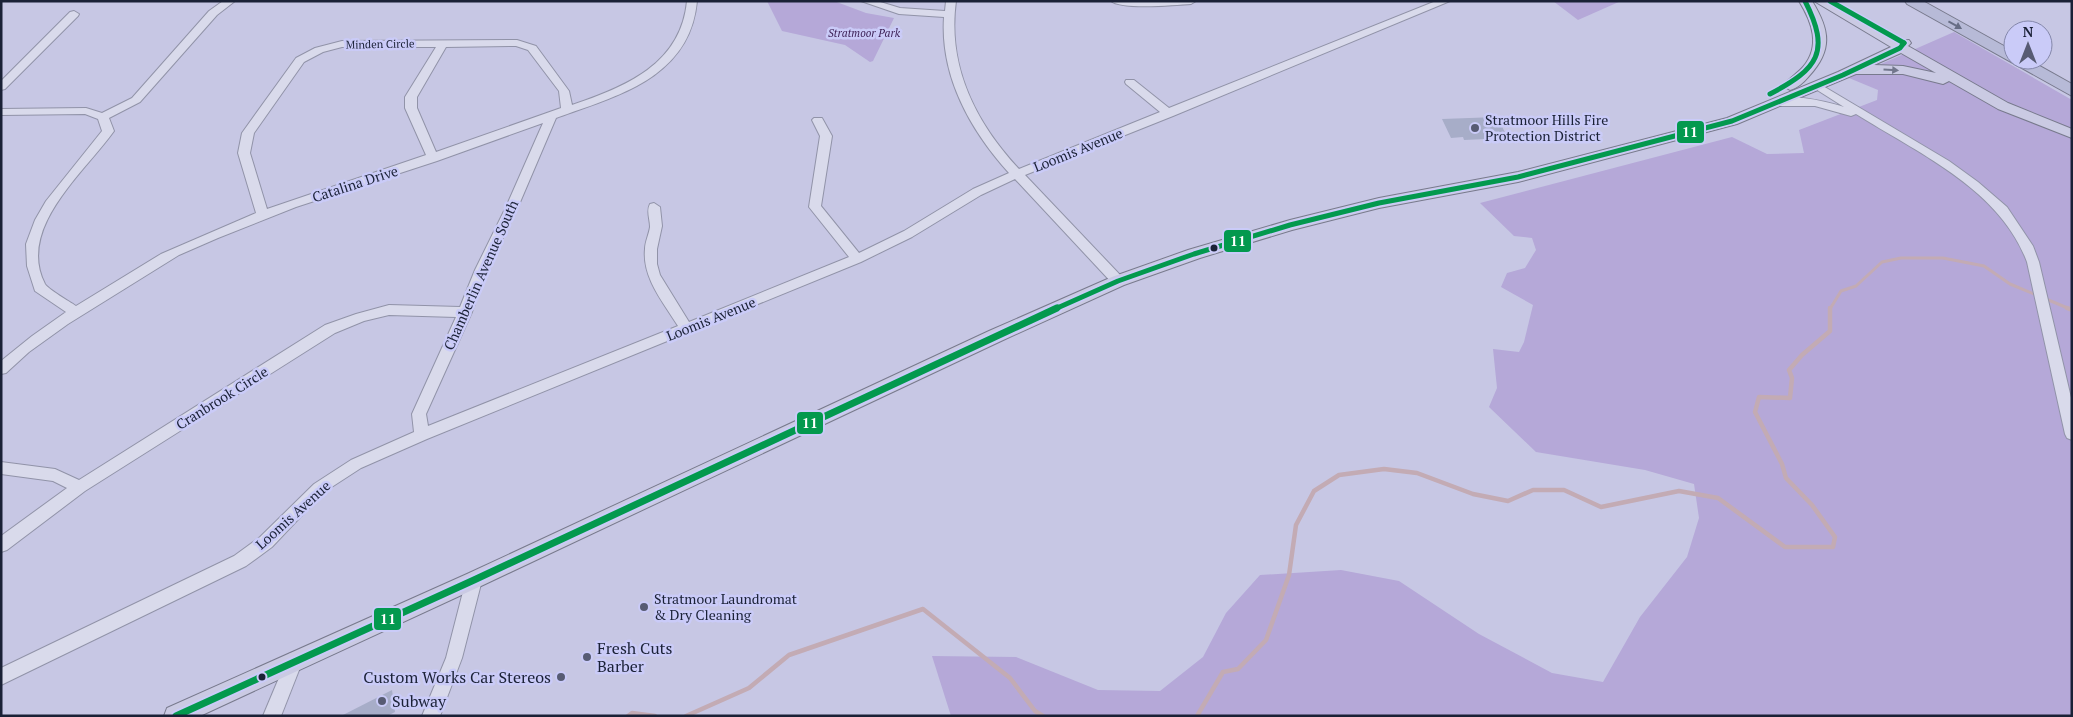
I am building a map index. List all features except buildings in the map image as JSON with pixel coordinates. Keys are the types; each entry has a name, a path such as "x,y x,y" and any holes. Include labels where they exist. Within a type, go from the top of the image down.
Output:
{"highway":[{"path":"1912,1 2003,51"},
{"path":"1940,1 2003,36"},
{"path":"2053,65 2072,75"},
{"path":"2035,70 2072,91"}],"main road":[{"path":"1790,86 1809,70 1818,55 1820,47 1818,24 1805,1"},
{"path":"1820,1 2003,106"},
{"path":"1830,1 1899,45 2072,133"},
{"path":"1635,147 1899,45"},
{"path":"175,716 474,580 977,344 1118,281 1194,254 1290,225 1379,203 1518,177 1732,121 1843,75 1899,45"},
{"path":"1843,75 1880,69 1914,72 1956,85 2072,133"}],"street":[{"path":"103,117 136,100 213,13 230,1"},
{"name":"Catalina Drive","path":"1,369 15,356 75,312 174,252 263,214 594,102 636,82 657,68 674,52 686,33 692,18 692,1"},
{"path":"866,1 899,11 948,14"},
{"path":"951,1 948,14 950,49 954,67 967,103 985,135 1017,174 1118,281"},
{"path":"1116,1 1145,3 1191,1"},
{"name":"Loomis Avenue","path":"1,677 240,561 266,542 319,488 356,464 422,435 857,259 908,234 977,192 1017,174 1445,1"},
{"path":"1,87 74,14"},
{"path":"433,158 410,108 411,97 444,43"},
{"name":"Minden Circle","path":"263,214 244,153 248,133 300,60 319,50 342,44 517,43 532,48 564,91 567,110"},
{"path":"1130,82 1169,114"},
{"path":"1818,86 1945,164 2003,210 2027,246 2033,262 2072,434"},
{"path":"1778,103 1801,100 1822,103 1877,122"},
{"path":"1,112 86,110 103,117 108,131 50,204 41,220 32,244 33,266 40,288 75,312"},
{"name":"Chamberlin Avenue South","path":"422,435 419,414 465,312 481,270 512,207 550,116"},
{"path":"818,120 826,136 815,208 857,259"},
{"path":"654,207 656,226 650,249 651,264 654,275 686,329"},
{"name":"Cranbrook Circle","path":"1,545 80,487 330,329 360,317 389,310 465,312"},
{"path":"1,468 55,475 80,487"},
{"path":"431,716 454,658 474,580"},
{"path":"272,716 295,660"}],"green space":[{"name":"Stratmoor Park","path":"767,1 834,1 866,13 894,18 873,61 870,62 845,45 782,31"},
{"path":"1553,1 1621,1 1578,20"},
{"path":"1954,32 2003,60 2003,70 2020,70 2072,100 2072,716 951,716 932,656 1016,657 1098,690 1160,691 1203,657 1226,613 1260,575 1341,570 1399,581 1479,634 1552,673 1603,682 1640,617 1687,557 1699,518 1694,484 1645,470 1536,452 1489,407 1497,388 1493,349 1519,352 1524,342 1533,305 1501,287 1507,273 1525,268 1536,250 1532,238 1514,236 1480,203 1732,137 1767,154 1804,153 1799,130 1877,100 1878,90 1849,78"}],"waterway":[{"path":"1830,309 1841,291 1856,286 1882,262 1901,258 1943,258 1984,266 2010,284 2070,309"},
{"path":"2067,308 2072,310"},
{"path":"1197,716 1223,672 1238,669 1266,640 1289,575 1296,525 1314,491 1339,475 1384,469 1417,473 1473,494 1508,501 1533,490 1564,490 1601,507 1679,491 1718,498 1785,547 1833,547 1835,537 1812,505 1786,478 1782,464 1755,412 1759,397 1790,398 1792,378 1789,370 1802,355 1830,331 1830,309"},
{"path":"686,716 749,688 789,655 923,609 1010,678 1035,711 1043,716"},
{"path":"628,716 632,713 655,716"}],"transit line":[{"name":"11","path":"1770,94 1799,77 1816,58 1819,46 1818,33 1814,18 1805,1"},
{"name":"11","path":"1830,1 1904,43"},
{"name":"11","path":"176,716 474,580 995,336 1118,281 1194,254 1290,225 1379,203 1518,177 1732,121 1843,75 1900,48 1904,43"}],"place":[{"name":"Stratmoor Hills Fire Protection District","path":"1475,128"},
{"name":"Stratmoor Laundromat & Dry Cleaning","path":"644,607"},
{"name":"Fresh Cuts Barber","path":"587,657"},
{"name":"Custom Works Car Stereos","path":"561,677"},
{"name":"Subway","path":"382,701"}]}
